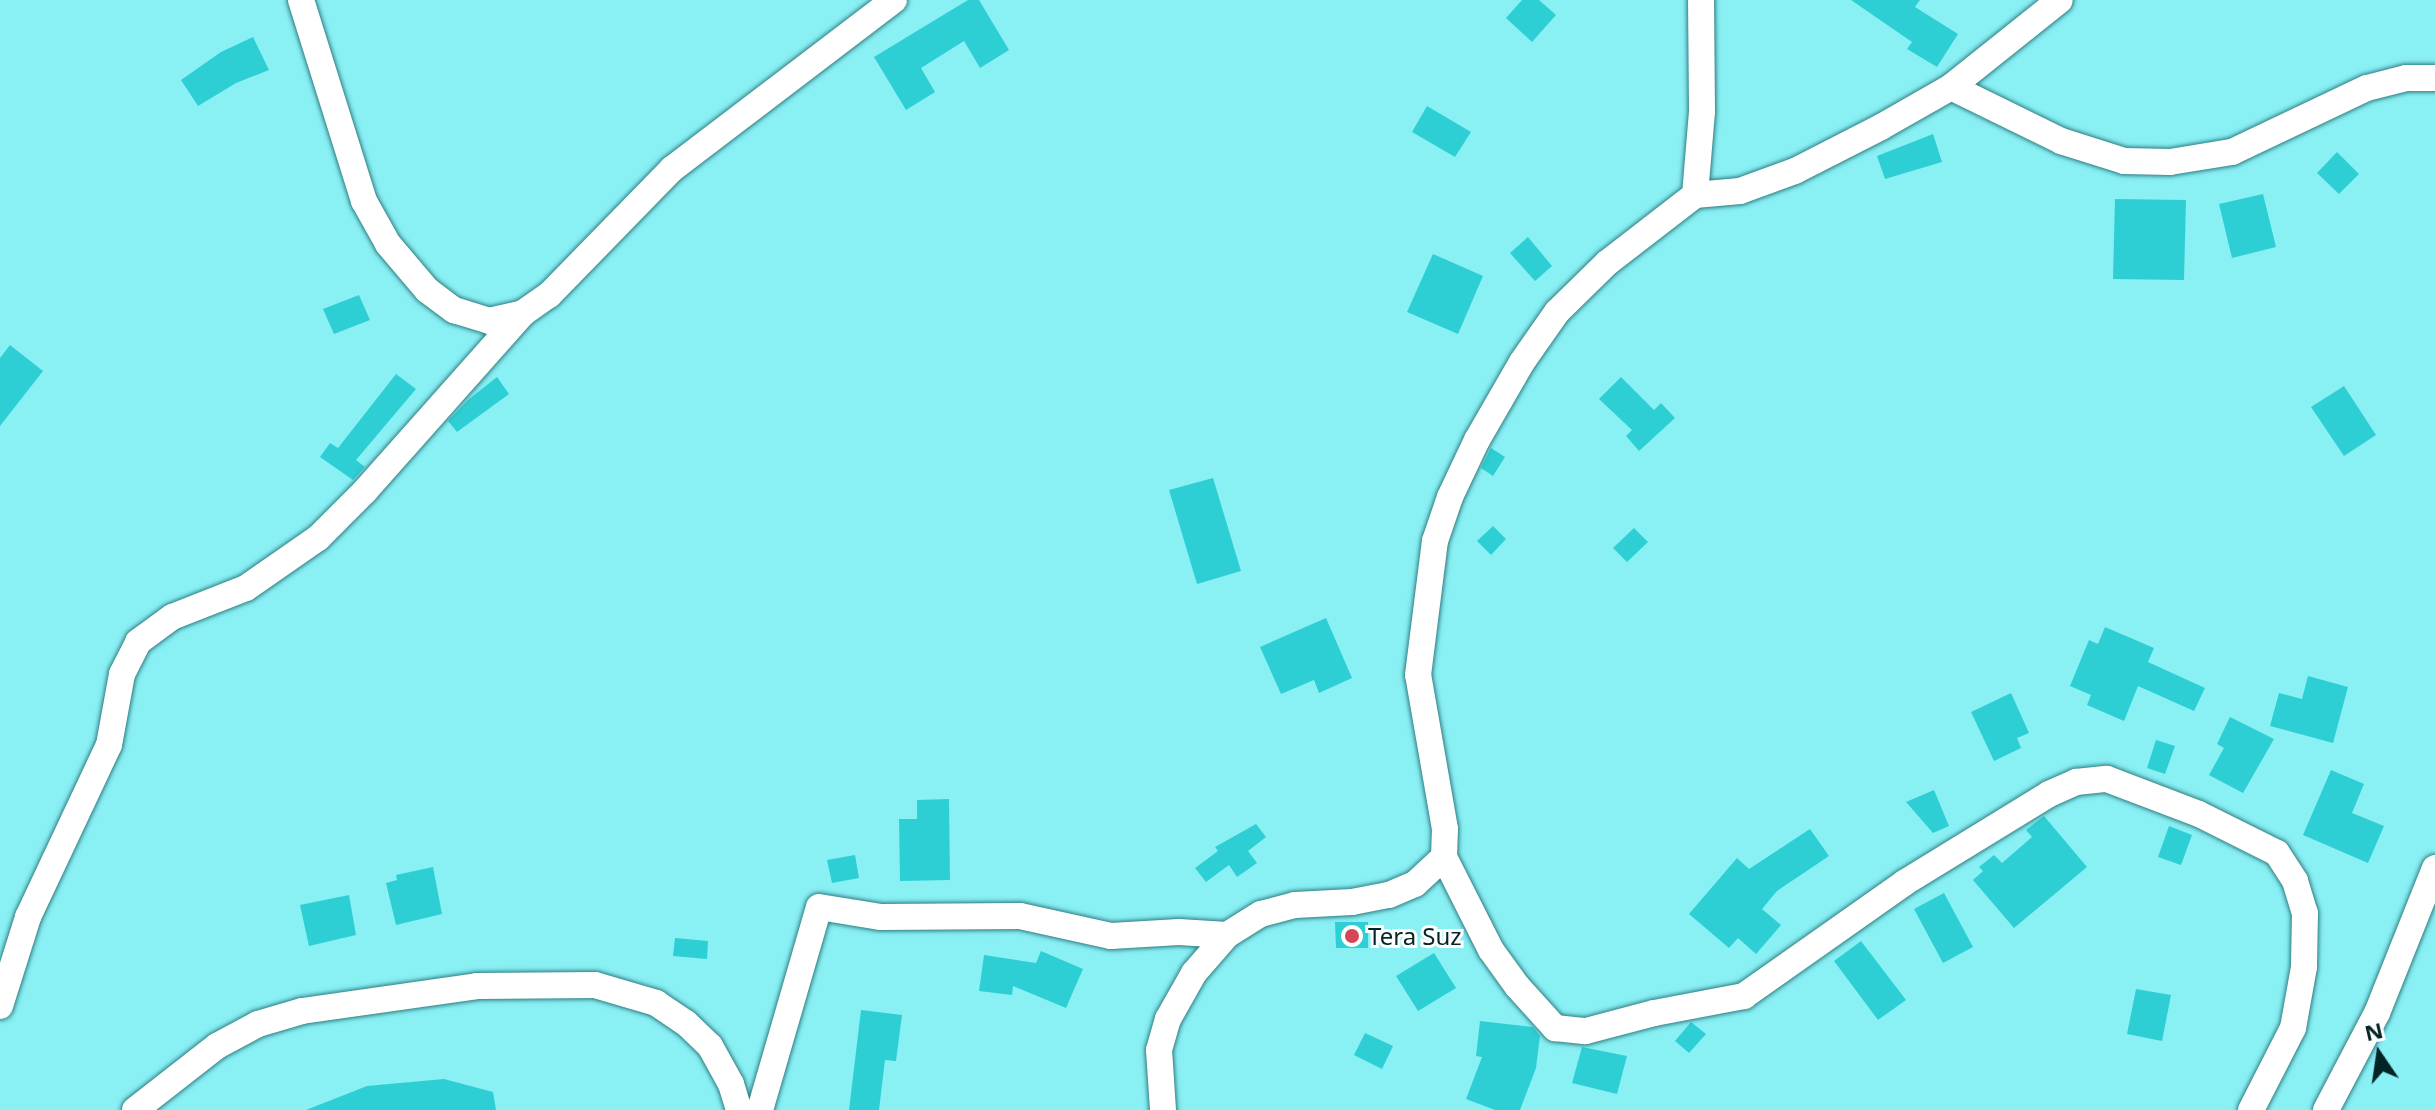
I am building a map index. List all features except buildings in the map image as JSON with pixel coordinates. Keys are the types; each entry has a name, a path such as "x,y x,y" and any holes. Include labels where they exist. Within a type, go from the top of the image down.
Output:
{"street":[{"path":"301,0 364,201 388,244 427,290 454,310 489,321 523,313"},
{"path":"0,1006 28,917 109,745 122,674 138,642 172,617 246,588 318,538 365,491 523,313 549,295 672,169 894,0"},
{"path":"1695,195 1702,111 1701,0"},
{"path":"2060,0 1951,87 1795,171 1740,191 1695,195 1607,263 1557,312 1509,384 1450,497 1435,541 1418,675 1445,829 1444,857 1491,950 1517,986 1555,1028 1586,1031 1654,1013 1744,996 1904,883 2049,794 2076,782 2107,779 2199,814 2277,853 2295,881 2305,913 2304,967 2293,1028 2251,1110"},
{"path":"1951,87 2061,141 2124,161 2170,162 2232,152 2367,88 2406,78 2435,78"},
{"path":"1163,1110 1159,1050 1168,1019 1194,973 1227,935 1261,914 1295,905 1352,902 1389,895 1415,884 1444,857"},
{"path":"2326,1110 2377,1013 2435,868"},
{"path":"760,1110 819,907 881,917 1020,916 1111,936 1179,932 1227,935"},
{"path":"135,1110 217,1046 258,1024 302,1011 477,986 580,985 595,985 642,998 686,1023 710,1046 731,1084 739,1110"}],"place":[{"name":"Tera Suz","path":"1352,936"}]}
